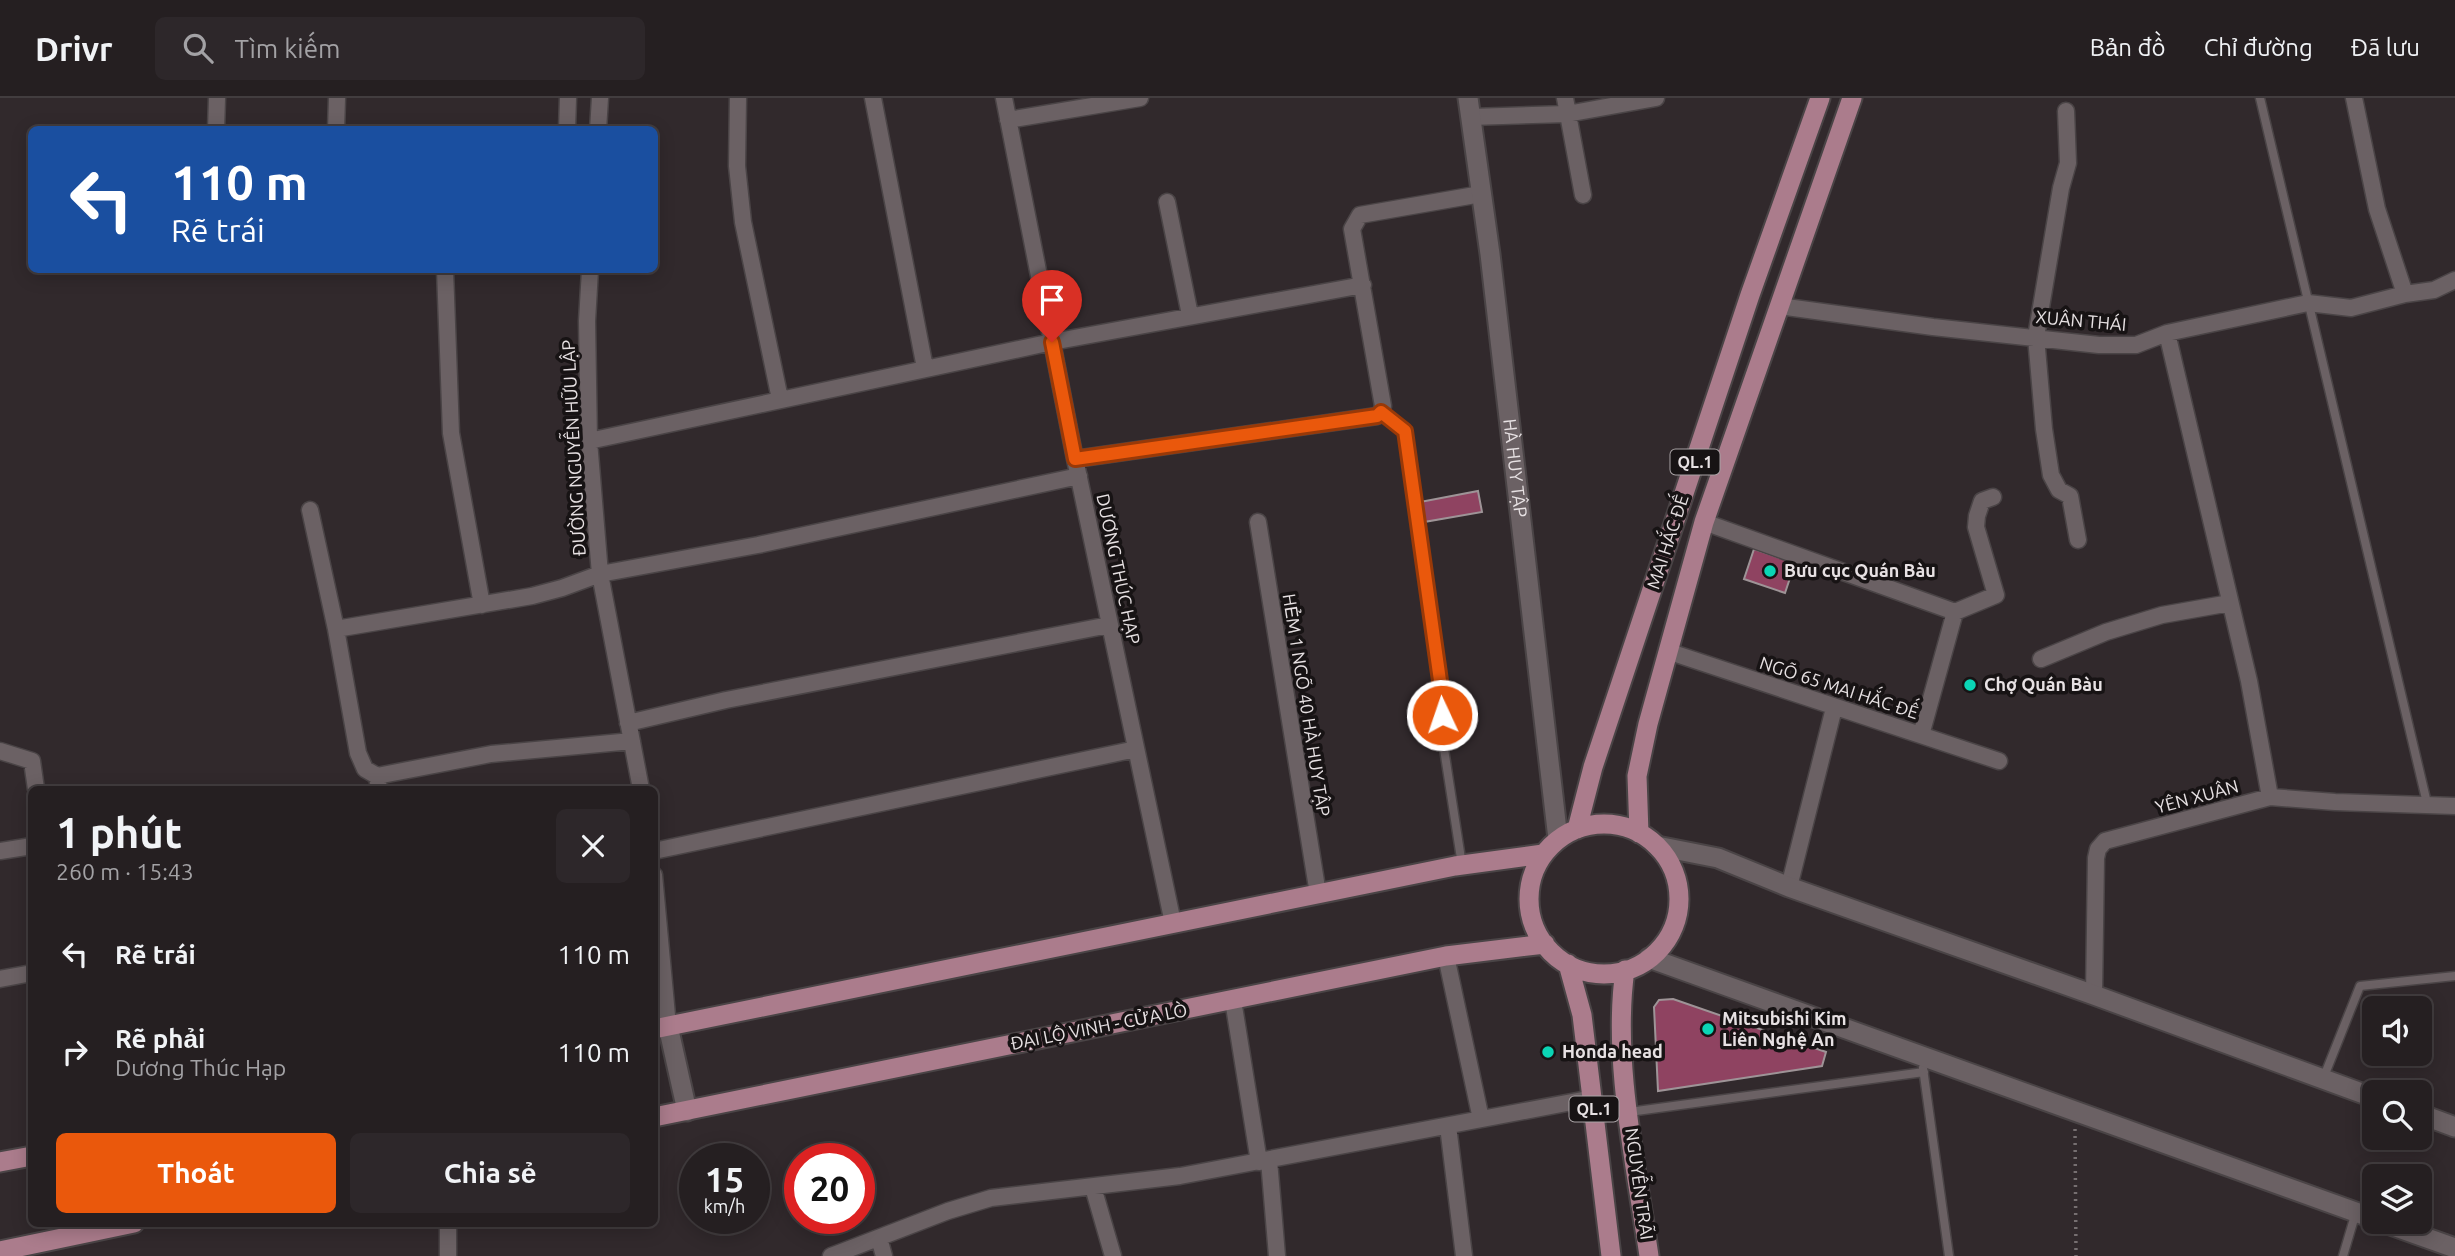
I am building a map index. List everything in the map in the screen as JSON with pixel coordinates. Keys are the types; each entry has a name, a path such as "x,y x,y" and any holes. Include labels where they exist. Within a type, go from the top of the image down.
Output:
{"main road":[{"name":"MAI HẮC ĐẾ","path":"1577,829 1593,767 1632,649 1750,295 1820,98"},
{"name":"MAI HẮC ĐẾ","path":"1639,833 1637,776 1667,651 1704,522 1852,98"},
{"path":"1598,824 1619,825 1639,833 1657,846 1670,863 1677,882 1679,904 1674,925 1664,943 1649,958 1625,970 1610,973 1588,972 1568,964 1551,952 1538,935 1530,915 1529,893 1533,873 1543,854 1558,839 1577,829 1598,824"},
{"path":"661,1028 1462,865 1543,854"},
{"name":"ĐẠI LỘ VINH - CỬA LÒ","path":"658,1116 1446,956 1545,944"},
{"name":"QL.1","path":"1568,964 1582,1015 1611,1256"},
{"name":"QL.1","path":"1625,970 1620,1026 1629,1112"},
{"name":"NGUYỄN TRÃI","path":"1629,1112 1649,1256"},
{"path":"0,1162 28,1157"},
{"path":"0,1251 115,1227"}],"street":[{"path":"216,126 217,98"},
{"path":"336,126 337,98"},
{"path":"567,126 568,98"},
{"path":"598,126 600,98"},
{"path":"738,98 737,157 743,222 780,399"},
{"path":"873,98 925,368"},
{"name":"DƯƠNG THÚC HẠP","path":"1004,98 1075,459 1173,923"},
{"path":"1008,120 1140,98"},
{"path":"1470,108 1566,106 1656,98"},
{"path":"2354,98 2377,209 2405,295"},
{"path":"1566,106 1583,195"},
{"name":"HÀ HUY TẬP","path":"1470,108 1558,839"},
{"path":"2066,111 2068,163 2061,188 2036,337 2051,475 2059,490 2070,496 2078,540"},
{"path":"1075,459 1377,416 1383,406 1352,229 1360,215 1481,194"},
{"path":"1167,202 1190,315"},
{"path":"445,273 451,433 482,605"},
{"name":"ĐƯỜNG NGUYỄN HỮU LẬP","path":"590,273 587,321 589,441 600,574 640,786"},
{"name":"XUÂN THÁI","path":"1779,306 1933,327 2099,345 2136,345 2168,333 2308,303 2351,308 2434,290 2455,282"},
{"path":"589,441 1052,342 1363,285"},
{"path":"2168,333 2249,681 2270,797"},
{"path":"336,629 542,593 600,574 758,545 1079,477"},
{"path":"1704,522 1955,612 1996,595 1976,527 1982,501 1993,498"},
{"path":"310,510 336,629 358,753 365,769 378,783 491,754 632,741"},
{"name":"HẺM 1 NGÕ 40 HÀ HUY TẬP","path":"1258,522 1318,894"},
{"path":"2041,659 2106,632 2153,618 2185,609 2230,603"},
{"path":"1921,735 1955,612"},
{"path":"628,723 726,700 1110,625"},
{"name":"NGÕ 65 MAI HẮC ĐẾ","path":"1667,651 1998,761"},
{"path":"1789,887 1834,708"},
{"path":"658,850 1136,749"},
{"path":"0,751 32,761 36,786"},
{"name":"YÊN XUÂN","path":"2094,995 2096,858 2098,849 2105,841 2270,797 2455,806"},
{"path":"1657,846 1718,858 1789,887 2362,1093"},
{"path":"0,851 28,847"},
{"path":"1446,956 1481,1119"},
{"path":"1649,958 1923,1064 2074,1112 2362,1214"},
{"path":"658,962 661,1028 687,1111"},
{"path":"0,979 28,974"},
{"path":"1233,1000 1264,1161 1277,1256"},
{"path":"831,1256 977,1202 1016,1194 1139,1183 1593,1098"},
{"path":"2432,1118 2455,1127"},
{"path":"1448,1126 1464,1256"},
{"path":"1093,1186 1113,1256"},
{"path":"448,1227 448,1256"},
{"path":"2416,1234 2455,1248"},
{"path":"879,1238 884,1256"}],"lane":[{"path":"2260,98 2427,803"},
{"path":"1381,412 1405,431 1442,695 1442,736 1462,865"},
{"path":"2323,1079 2361,986 2455,976"},
{"path":"1629,1112 1923,1064 1948,1256"},
{"path":"2343,1256 2356,1212"}],"path":[{"path":"2074,1112 2076,1256"}],"building":[{"path":"1478,491 1482,512 1424,522 1420,502"},
{"name":"Bưu cục Quán Bàu","path":"1754,549 1795,563 1785,593 1744,579"},
{"name":"Mitsubishi Kim Liên Nghệ An","path":"1673,999 1826,1052 1822,1066 1658,1091 1654,1007 1659,1000"}],"place":[{"name":"Bưu cục Quán Bàu","path":"1770,571"},
{"name":"Chợ Quán Bàu","path":"1970,685"},
{"name":"Mitsubishi Kim Liên Nghệ An","path":"1708,1029"},
{"name":"Honda head","path":"1548,1052"}],"route":[{"path":"1052,342 1075,459 1377,416 1381,412 1405,431 1442,695 1442,715"}]}
